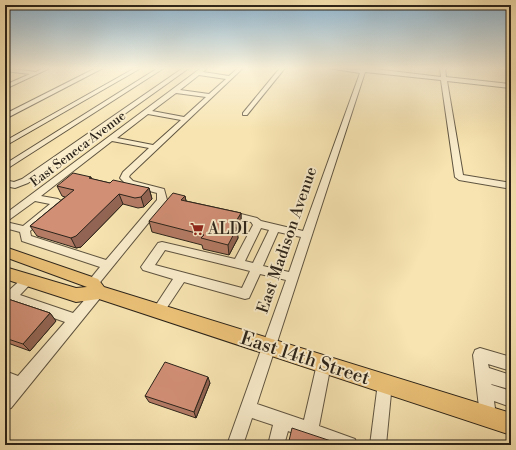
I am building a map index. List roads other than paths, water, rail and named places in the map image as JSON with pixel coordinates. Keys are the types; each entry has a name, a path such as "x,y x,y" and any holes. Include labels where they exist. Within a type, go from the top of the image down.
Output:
{"main road":[{"name":"East 14th Street","path":"5,252 158,311 511,424"},
{"name":"East 14th Street","path":"5,272 76,295 96,287"}],"street":[{"path":"5,117 60,89"},
{"path":"5,144 101,89"},
{"path":"5,168 130,89"},
{"path":"5,183 15,185 25,181 154,89"},
{"name":"East Seneca Avenue","path":"5,219 178,89"},
{"path":"126,180 124,178 126,174 219,89"},
{"path":"245,114 266,89"},
{"name":"East Madison Avenue","path":"235,445 291,277 356,89"},
{"path":"445,89 459,177 511,186"},
{"path":"175,91 211,96"},
{"path":"96,92 104,94"},
{"path":"111,95 126,97"},
{"path":"138,99 160,102"},
{"path":"146,112 186,119"},
{"path":"111,139 154,148"},
{"path":"62,176 78,179"},
{"path":"5,402 75,320 96,287 108,264 162,200 161,191 130,183 126,180 115,183"},
{"path":"24,230 58,202 33,198"},
{"path":"5,209 18,209"},
{"path":"219,212 254,220 258,224 306,235"},
{"path":"238,264 258,224"},
{"path":"5,225 24,230"},
{"path":"275,228 257,269 245,294 147,267 162,246 238,264 257,269 291,277"},
{"path":"24,230 26,238 108,264"},
{"path":"158,311 180,276"},
{"path":"7,300 28,280"},
{"path":"7,300 75,320"},
{"path":"488,416 480,355 511,364"},
{"path":"310,431 324,364"},
{"path":"483,374 509,382"},
{"path":"5,378 20,384"},
{"path":"378,445 385,383"},
{"path":"485,391 511,399"},
{"path":"247,408 349,445"},
{"path":"276,445 282,420"}],"place":[{"name":"ALDI","path":"197,229"}]}
